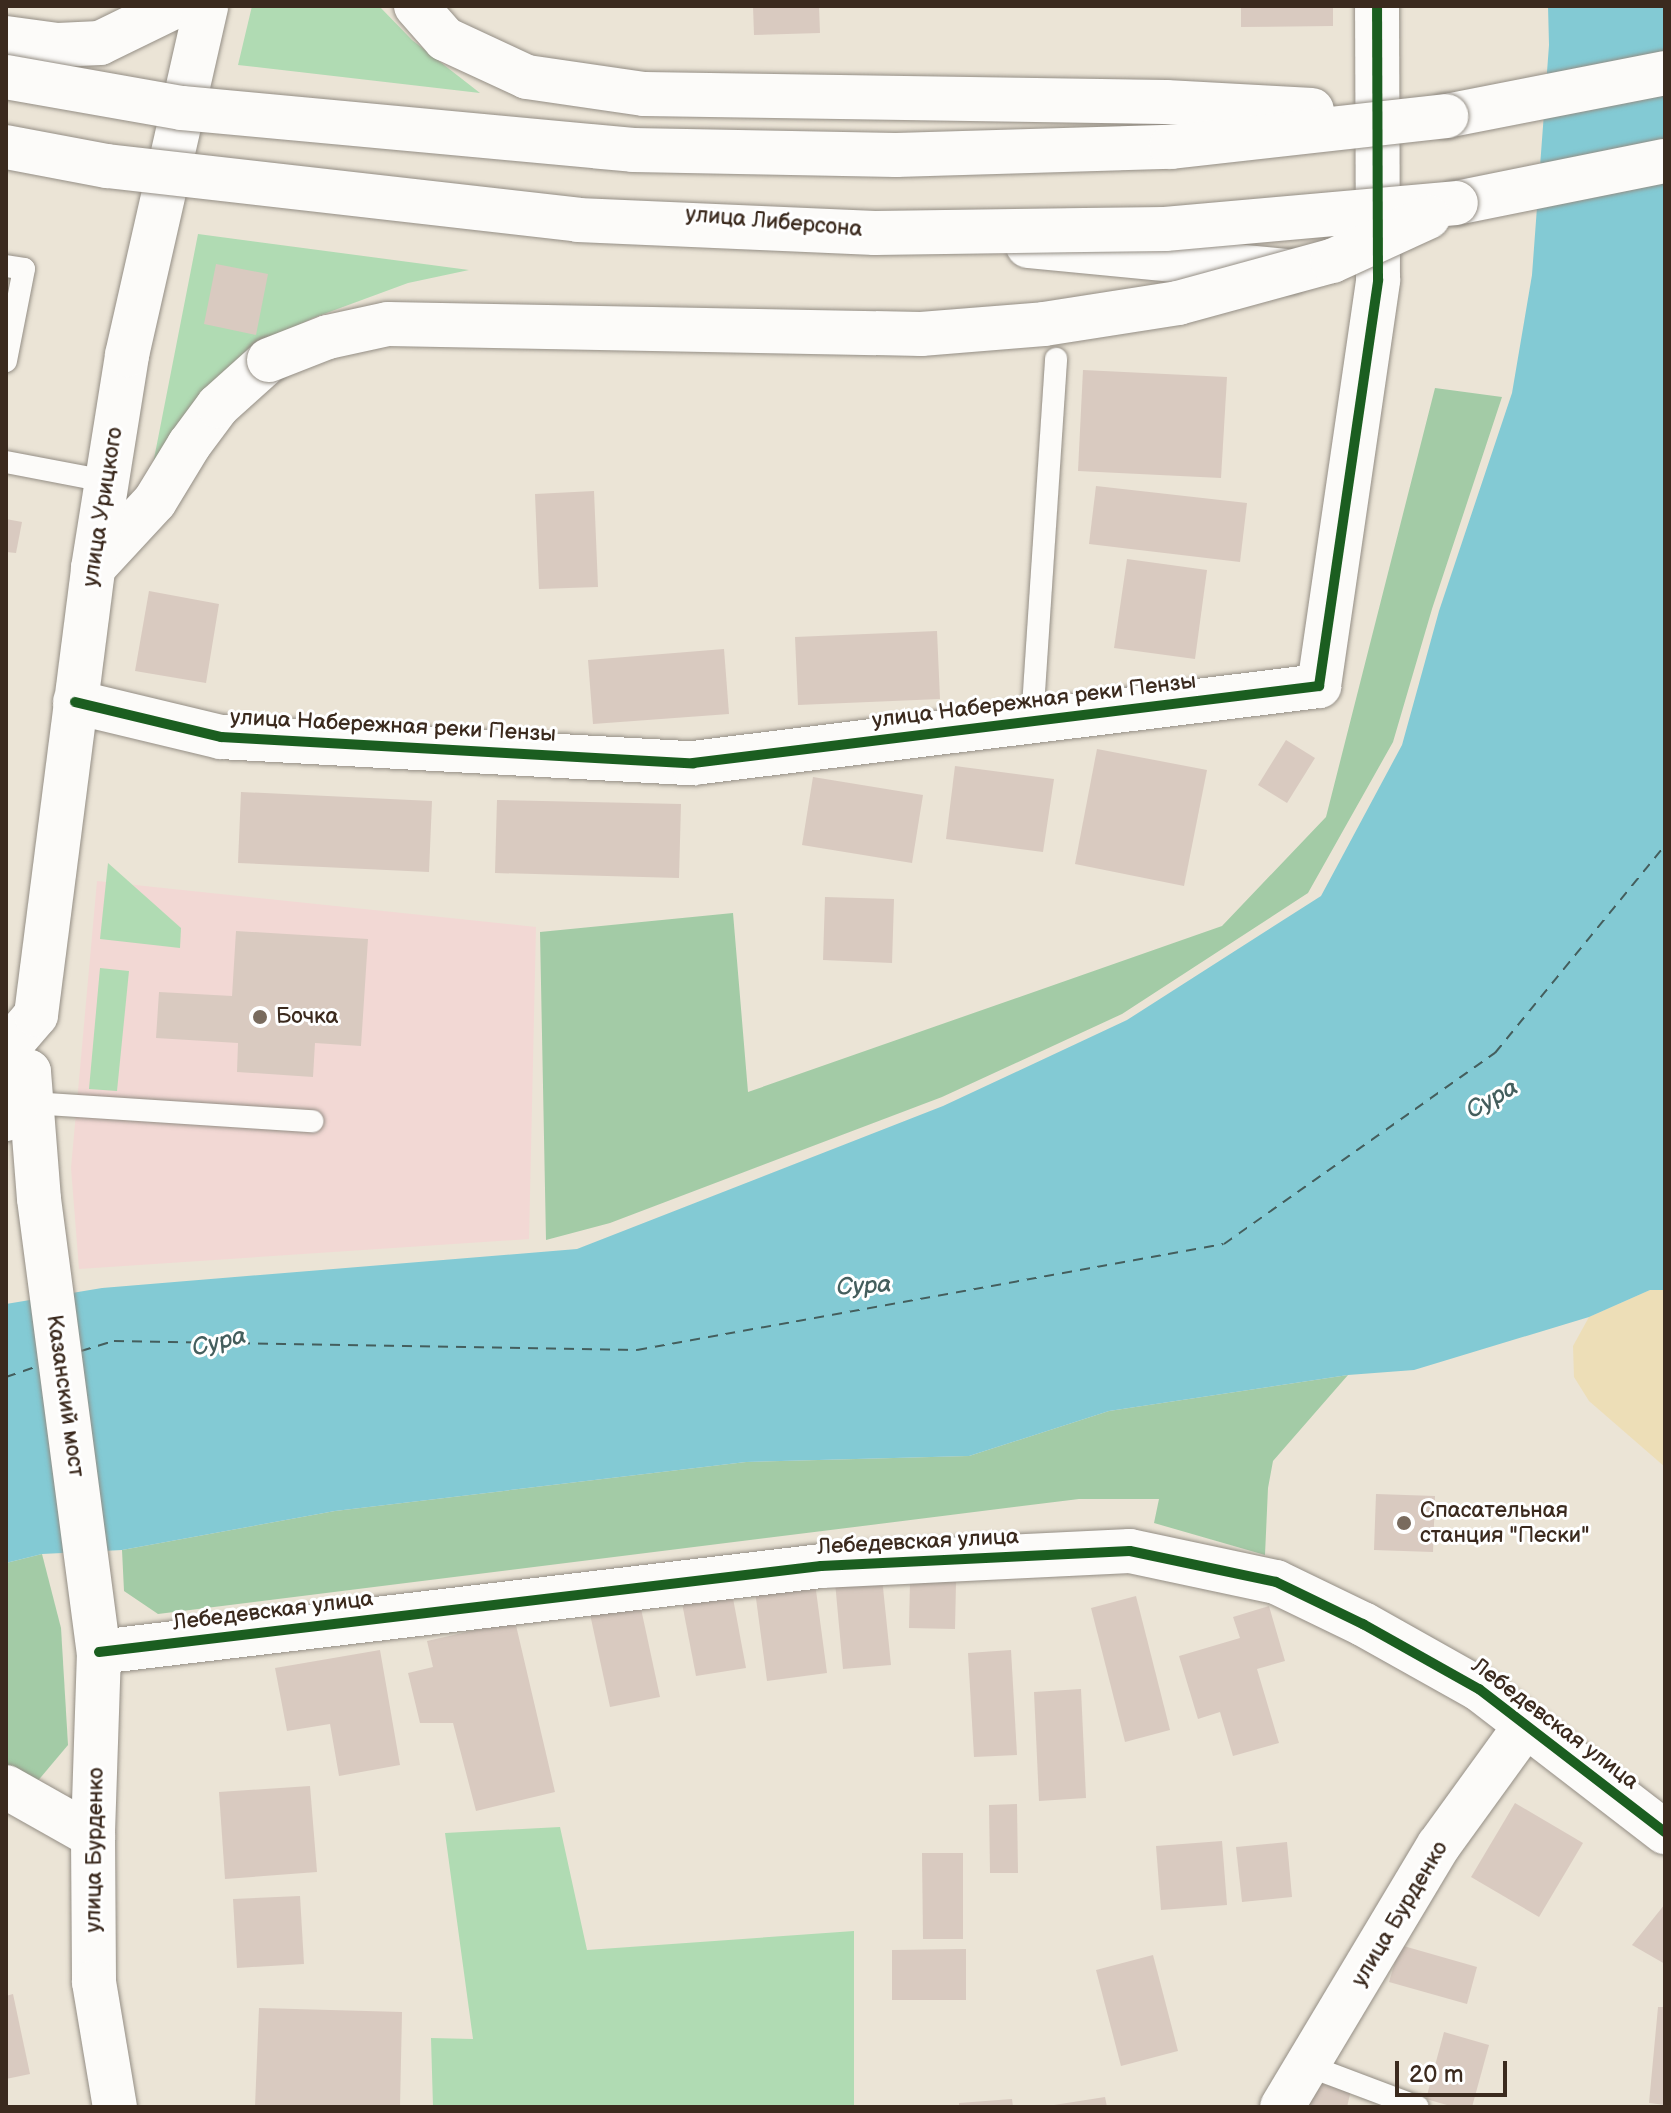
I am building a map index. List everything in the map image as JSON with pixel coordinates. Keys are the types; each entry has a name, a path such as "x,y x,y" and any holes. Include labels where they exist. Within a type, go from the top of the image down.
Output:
{"main road":[{"path":"6,38 58,45 100,43 176,6"},
{"name":"улица Урицкого","path":"18,1086 36,1015 93,568 127,355 206,6"},
{"path":"416,6 445,39 527,77 644,94 1166,102 1446,116"},
{"name":"улица Набережная реки Пензы","path":"75,702 221,737 693,763 1319,686 1378,280 1377,6"},
{"path":"6,77 182,108 633,150 896,155 1171,147 1446,116 1665,73"},
{"path":"6,147 107,166 578,220 875,233 1165,229 1456,203 1665,161"},
{"name":"улица Либерсона","path":"169,164 1378,280"},
{"path":"93,568 155,501 189,445 218,406 269,360 328,337 388,324 921,334 1044,324 1178,303 1332,261 1456,203"},
{"name":"Казанский мост","path":"18,1086 39,1199 91,1592"},
{"name":"Лебедевская улица","path":"99,1652 821,1566 1130,1551 1276,1582 1363,1624 1479,1689 1665,1832"},
{"name":"улица Бурденко","path":"91,1592 99,1652 93,1836 94,1982 115,2107"},
{"name":"улица Бурденко","path":"1282,2107 1439,1845 1526,1725"},
{"path":"6,1787 93,1836"}],"lane":[{"path":"6,266 24,269 6,361"},
{"path":"1032,722 1056,359"},
{"path":"6,462 106,481"},
{"path":"18,1086 312,1121"},
{"path":"1309,2066 1418,2107"}],"shaded area":[{"path":"97,881 536,927 529,1239 79,1269 71,1168"}],"green space":[{"path":"252,6 379,6 412,40 480,93 238,65"},
{"path":"198,234 469,270 408,283 313,318 272,338 153,464"},
{"path":"1435,388 1502,397 1432,609 1393,742 1308,893 1122,1014 942,1097 610,1223 546,1240 540,932 733,913 748,1092 1222,926 1326,817"},
{"path":"108,863 181,928 180,948 100,939"},
{"path":"100,968 129,971 117,1091 89,1089"},
{"path":"1348,1375 1273,1461 1268,1488 1265,1555 1154,1523 1159,1499 1079,1499 158,1614 124,1591 122,1550 335,1511 746,1462 969,1456 1109,1411"},
{"path":"42,1554 61,1628 68,1745 36,1783 6,1764 6,1563"},
{"path":"560,1827 587,1950 854,1931 854,2107 433,2107 431,2038 473,2039 445,1833"}],"sand":[{"path":"1650,1290 1665,1290 1665,1467 1589,1401 1574,1377 1573,1346 1589,1317"}],"water":[{"name":"Сура","path":"1548,6 1665,6 1665,1290 1650,1290 1589,1317 1414,1370 1348,1375 1109,1411 969,1456 746,1462 335,1511 122,1550 42,1554 6,1563 6,1304 102,1288 577,1249 943,1106 1127,1020 1321,896 1402,745 1439,611 1512,393 1532,275 1549,45"}],"building":[{"path":"753,6 819,6 820,33 754,35"},
{"path":"1241,6 1333,6 1333,26 1241,27"},
{"path":"216,264 268,274 256,335 204,324"},
{"path":"1083,370 1227,377 1221,478 1078,471"},
{"path":"1096,486 1247,503 1240,562 1089,544"},
{"path":"594,491 598,587 539,589 535,494"},
{"path":"6,519 22,522 16,553 6,552"},
{"path":"1127,559 1207,570 1195,659 1114,648"},
{"path":"149,591 219,604 206,683 135,671"},
{"path":"937,631 940,699 798,705 795,637"},
{"path":"724,649 729,714 593,724 588,660"},
{"path":"1286,740 1315,758 1287,803 1258,785"},
{"path":"1097,749 1207,770 1184,886 1075,864"},
{"path":"955,766 1054,779 1043,852 946,839"},
{"path":"813,777 923,795 912,863 802,845"},
{"path":"241,792 432,801 429,872 238,863"},
{"path":"497,800 681,804 679,878 495,873"},
{"path":"825,897 894,899 892,963 823,960"},
{"name":"Бочка","path":"236,931 368,939 361,1046 315,1043 313,1077 237,1072 238,1043 156,1038 159,992 232,996"},
{"name":"Спасательная станция \"Пески\"","path":"1376,1494 1435,1496 1433,1552 1374,1550"},
{"path":"882,1578 891,1665 843,1669 835,1582"},
{"path":"910,1581 956,1582 955,1629 909,1628"},
{"path":"815,1583 827,1673 767,1681 755,1591"},
{"path":"732,1593 746,1668 696,1676 682,1603"},
{"path":"1136,1596 1170,1730 1125,1742 1091,1608"},
{"path":"640,1604 660,1697 610,1707 590,1614"},
{"path":"1269,1606 1285,1661 1257,1669 1279,1743 1233,1756 1220,1712 1198,1719 1179,1656 1240,1638 1233,1617"},
{"path":"515,1621 555,1792 476,1811 453,1723 420,1723 408,1673 433,1667 427,1641"},
{"path":"380,1650 400,1765 339,1776 330,1724 287,1731 275,1668"},
{"path":"1011,1650 1017,1755 974,1757 968,1653"},
{"path":"1081,1689 1086,1798 1039,1801 1034,1692"},
{"path":"310,1786 317,1872 225,1879 219,1792"},
{"path":"1515,1803 1583,1843 1539,1917 1471,1877"},
{"path":"1017,1804 1018,1873 990,1873 989,1805"},
{"path":"1222,1841 1227,1905 1161,1910 1156,1846"},
{"path":"1287,1842 1292,1897 1242,1902 1236,1847"},
{"path":"922,1853 963,1853 963,1939 923,1939"},
{"path":"300,1896 304,1964 237,1968 233,1899"},
{"path":"1665,1904 1665,1964 1632,1945"},
{"path":"1400,1945 1477,1967 1467,2004 1389,1982"},
{"path":"966,1949 966,2000 892,2000 892,1950"},
{"path":"1153,1955 1178,2051 1121,2066 1096,1970"},
{"path":"13,1994 30,2074 6,2079 6,1996"},
{"path":"1658,2007 1665,2007 1665,2105 1649,2103"},
{"path":"259,2008 402,2012 400,2107 255,2107"},
{"path":"1444,2032 1489,2045 1472,2107 1454,2107 1426,2099"},
{"path":"1313,2082 1351,2090 1347,2107 1307,2107"},
{"path":"1105,2097 1107,2107 1054,2107 1054,2105"},
{"path":"1012,2099 1013,2107 959,2107 959,2103"}],"ferry route":[{"path":"81,1351 114,1341 637,1350 1224,1244 1495,1053 1665,845"},
{"path":"6,1377 41,1365"}],"cycle path":[{"path":"75,702 221,737 693,763 1319,686 1378,280 1377,6"},
{"path":"99,1652 821,1566 1130,1551 1276,1582 1363,1624 1479,1689 1665,1832"}],"place":[{"name":"Бочка","path":"260,1017"},
{"name":"Спасательная станция \"Пески\"","path":"1404,1523"}]}
